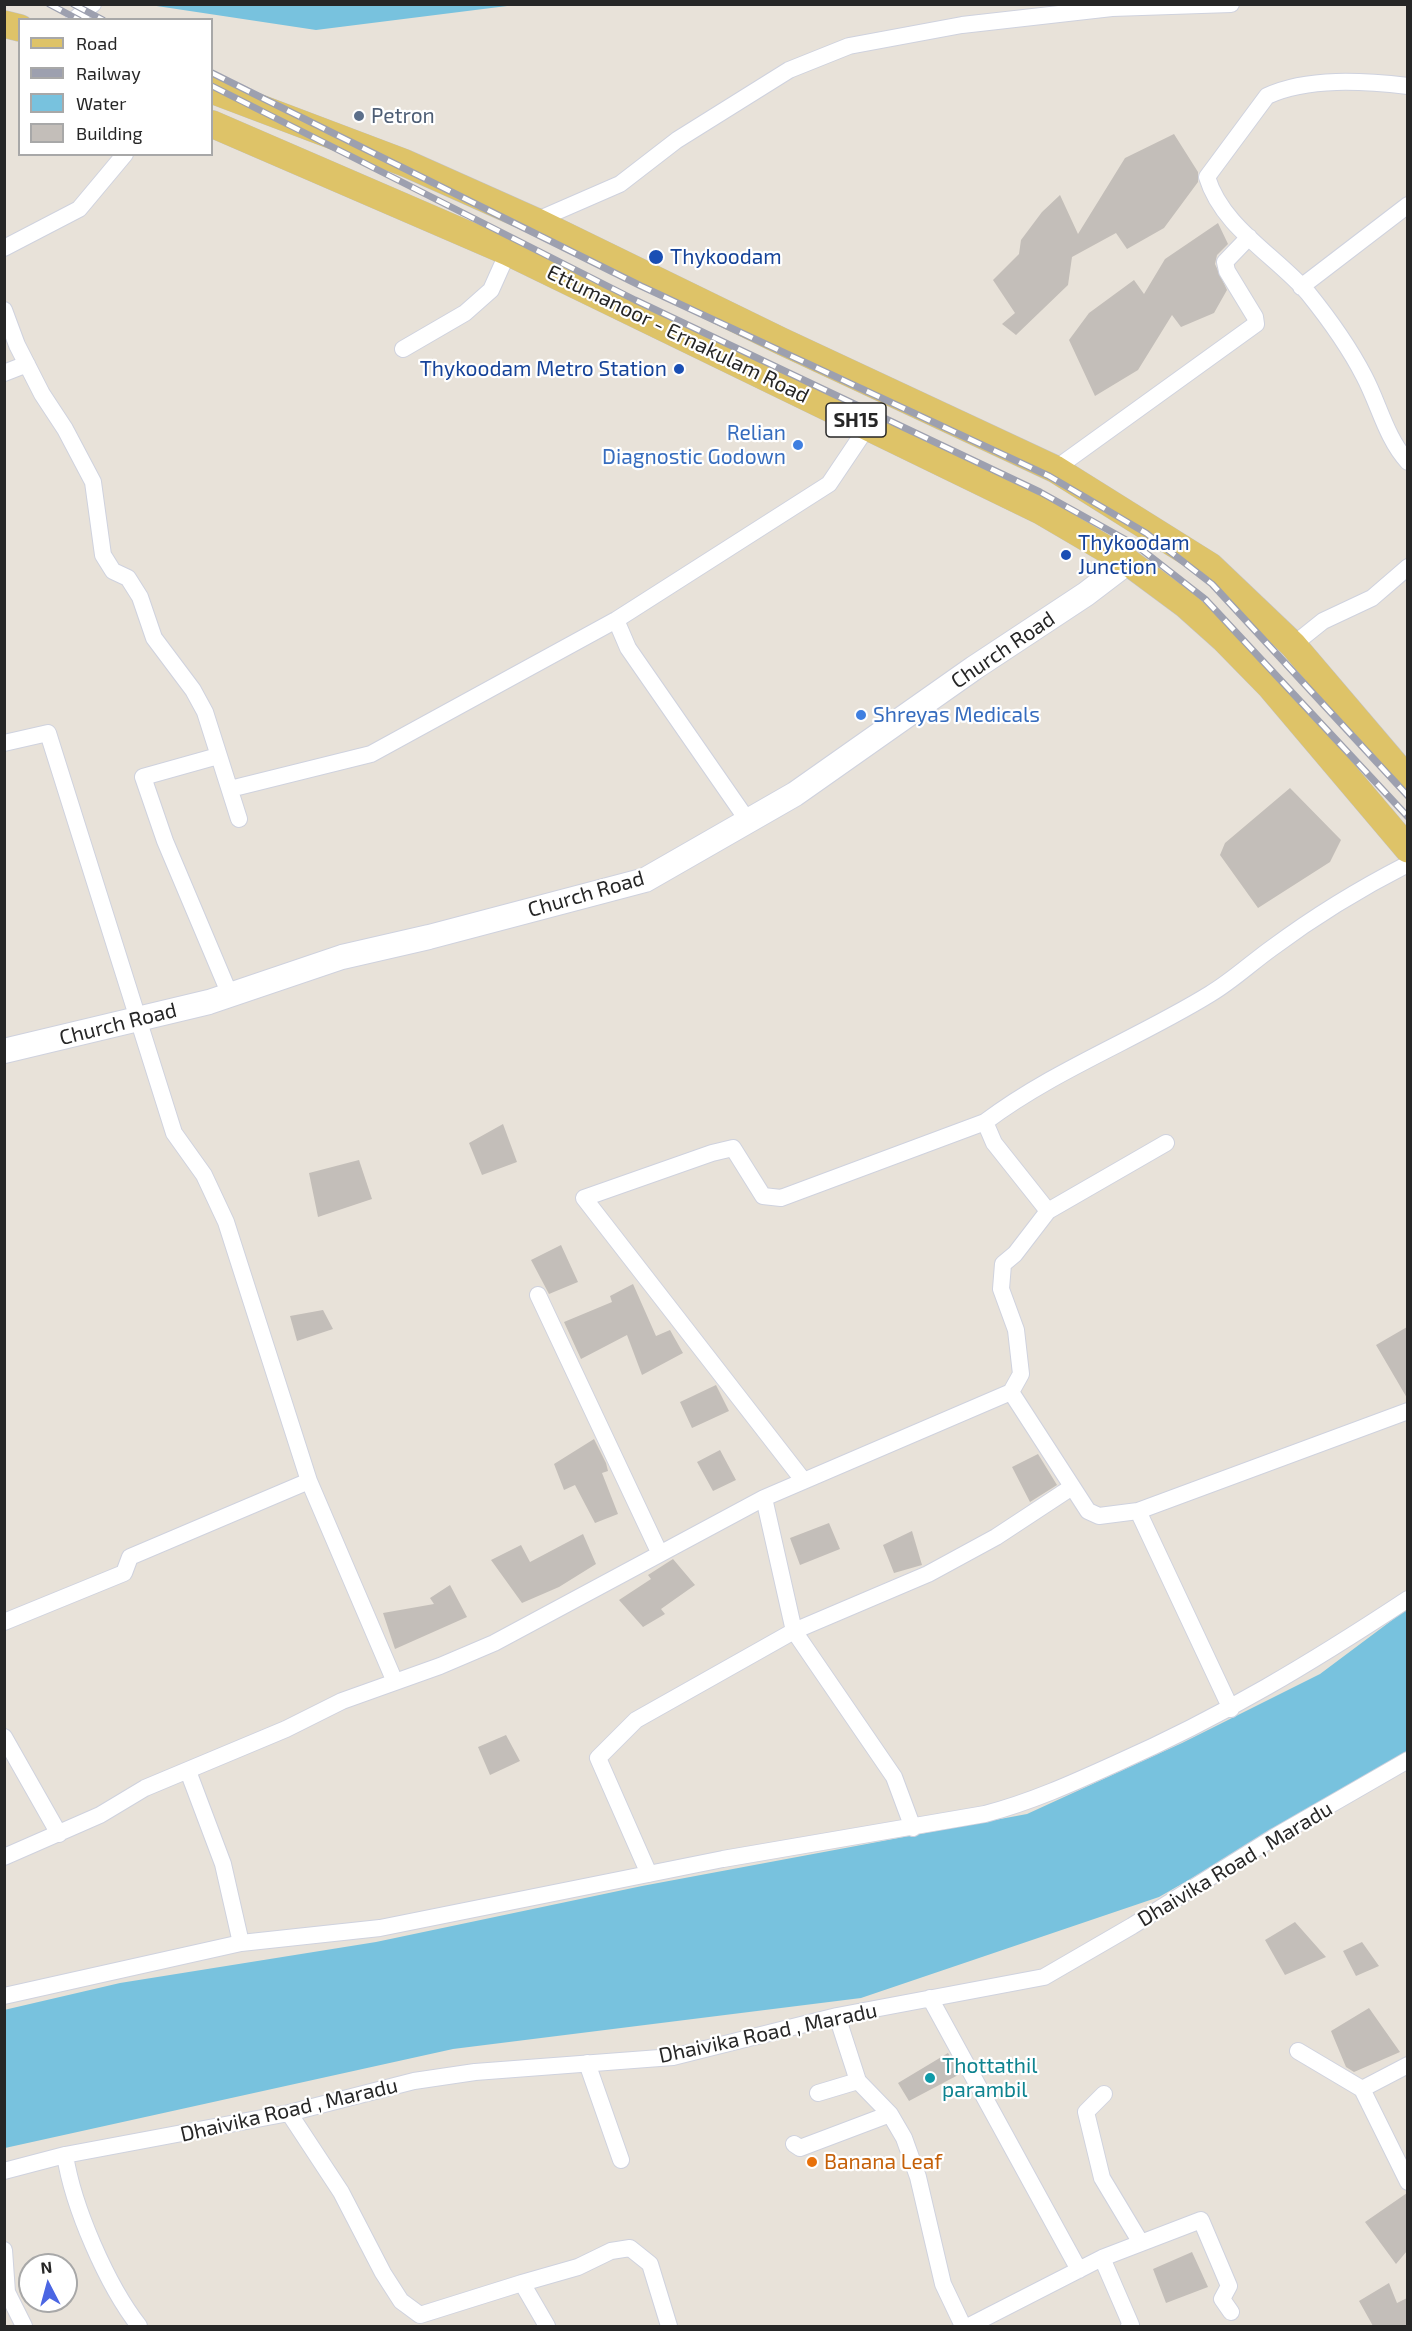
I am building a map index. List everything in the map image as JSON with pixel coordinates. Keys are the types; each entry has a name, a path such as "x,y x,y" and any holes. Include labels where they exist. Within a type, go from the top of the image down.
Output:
{"main road":[{"path":"213,90 405,162 536,221 781,341 1055,469 1210,566 1293,645 1404,777 1368,801"},
{"name":"Ettumanoor - Ernakulam Road","path":"213,124 508,252 1041,511 1128,562 1186,605 1224,639 1270,686 1407,849"}],"street":[{"path":"536,221 620,184 677,140 789,70 849,46 962,25 1100,9 1230,4"},
{"path":"77,18 93,5"},
{"path":"1407,86 1380,83 1316,85 1282,89 1267,96 1206,177 1211,191 1233,221 1301,287 1351,353 1389,433 1407,462"},
{"path":"4,248 79,209 123,156"},
{"path":"1301,287 1407,205"},
{"path":"1055,469 1256,324 1255,317 1227,271 1225,262 1249,237"},
{"path":"403,349 465,313 491,290 508,252"},
{"path":"4,310 27,364 93,482 103,555 113,571 128,578 140,597 154,638 193,690 205,712 239,819"},
{"path":"4,373 27,364"},
{"path":"230,789 371,754 616,620 829,484 868,426"},
{"name":"Church Road","path":"4,1051 230,995 342,957 429,937 645,880 813,782 974,668 1086,594 1128,562"},
{"path":"1293,645 1323,621 1372,598 1407,567"},
{"path":"616,620 628,648 748,820"},
{"path":"4,743 48,733 174,1133 204,1174 226,1221 309,1481 395,1682"},
{"path":"218,756 143,777 165,840 230,995"},
{"path":"803,1480 585,1198 712,1153 734,1148 763,1196 781,1198 985,1122 1021,1095 1165,1021 1213,992 1274,946 1337,905 1407,864"},
{"path":"985,1122 994,1143 1048,1212"},
{"path":"4,1857 100,1815 145,1788 286,1729 342,1701 494,1643 659,1552 764,1498 1011,1392 1020,1374 1016,1330 1001,1289 1003,1264 1016,1254 1048,1212 1166,1143"},
{"path":"537,1295 659,1552"},
{"path":"1011,1392 1088,1511 1099,1515 1138,1511 1407,1412"},
{"path":"4,1622 124,1573 130,1557 309,1481"},
{"path":"649,1874 598,1758 636,1720 794,1631 928,1574 996,1537 1072,1487"},
{"path":"764,1498 794,1631 894,1777 913,1828"},
{"path":"1138,1511 1231,1708"},
{"path":"4,1996 35,1987 241,1943 380,1928 649,1874 913,1828 1026,1803 1186,1733 1282,1681 1407,1599"},
{"path":"4,1737 59,1834"},
{"name":"Dhaivika Road , Maradu","path":"4,2171 64,2155 289,2114 414,2081 475,2072 673,2057 837,2016 1044,1977 1132,1926 1276,1836 1407,1760"},
{"path":"188,1771 223,1864 241,1943"},
{"path":"930,1998 1080,2270"},
{"path":"837,2016 858,2081 890,2114 904,2138 918,2177 943,2284 963,2326"},
{"path":"1298,2051 1362,2089 1407,2182"},
{"path":"587,2063 621,2160"},
{"path":"1362,2089 1407,2065"},
{"path":"818,2093 858,2081"},
{"path":"1104,2094 1086,2112 1102,2178 1141,2243"},
{"path":"289,2114 341,2192 383,2273 401,2301 420,2314 578,2267 610,2252 630,2248 650,2264 669,2326"},
{"path":"794,2144 800,2148 890,2114"},
{"path":"64,2155 70,2186 100,2255 130,2315 139,2326"},
{"path":"969,2326 1102,2258 1201,2220 1229,2286 1222,2299 1231,2312"},
{"path":"4,2250 7,2292 24,2326"},
{"path":"1102,2258 1131,2325 1129,2326"},
{"path":"522,2283 547,2326"}],"water":[{"path":"150,5 515,5 316,30"},
{"path":"1407,1609 1407,1755 1159,1897 861,1998 453,2049 5,2148 4,2010 120,1983 376,1942 642,1886 1027,1814 1182,1743 1320,1674"}],"building":[{"path":"1174,134 1198,172 1198,182 1164,228 1127,249 1116,233 1072,257 1068,285 1016,335 1002,324 1015,313 993,280 1019,254 1021,240 1042,212 1060,195 1078,234 1125,158"},
{"path":"1218,223 1228,244 1217,255 1215,264 1227,290 1214,313 1181,327 1172,315 1138,370 1095,396 1069,340 1089,313 1134,280 1144,294 1165,259"},
{"path":"1290,788 1341,840 1330,862 1258,908 1220,855 1225,843"},
{"path":"503,1124 517,1162 482,1175 469,1143"},
{"path":"359,1160 372,1199 318,1217 309,1173"},
{"path":"561,1245 578,1282 549,1294 531,1260"},
{"path":"633,1284 656,1336 670,1330 683,1353 642,1375 627,1335 581,1359 564,1322 612,1302 610,1296"},
{"path":"323,1310 333,1329 297,1341 290,1316"},
{"path":"1407,1327 1407,1398 1376,1345"},
{"path":"716,1385 729,1411 692,1428 680,1402"},
{"path":"594,1439 606,1463 608,1471 602,1473 618,1514 595,1523 575,1485 564,1490 554,1464"},
{"path":"720,1450 736,1480 713,1491 697,1462"},
{"path":"1038,1454 1057,1485 1030,1502 1012,1467"},
{"path":"829,1523 840,1549 800,1565 790,1538"},
{"path":"912,1531 922,1565 894,1573 883,1545"},
{"path":"583,1534 596,1564 559,1587 522,1603 491,1560 521,1545 530,1562"},
{"path":"673,1559 695,1585 661,1609 665,1614 643,1627 619,1600 651,1579 648,1575"},
{"path":"450,1585 467,1617 395,1649 383,1613 434,1604 430,1598"},
{"path":"506,1735 520,1761 490,1775 478,1747"},
{"path":"1295,1922 1326,1957 1285,1975 1265,1940"},
{"path":"1362,1942 1379,1966 1356,1976 1343,1951"},
{"path":"1369,2008 1400,2052 1354,2072 1346,2067 1331,2031"},
{"name":"Thottathil parambil","path":"948,2053 960,2074 909,2101 898,2083"},
{"path":"1407,2193 1407,2251 1396,2264 1365,2222"},
{"path":"1192,2252 1208,2287 1166,2303 1153,2269"},
{"path":"1389,2283 1397,2303 1407,2298 1407,2326 1373,2326 1359,2301"}],"railway":[{"path":"49,4 75,18"},
{"path":"73,4 99,18"},
{"path":"213,73 641,286 1049,476 1146,533 1212,584 1408,796"},
{"path":"213,87 635,300 1040,492 1137,546 1205,599 1408,817"}],"place":[{"name":"Petron","path":"359,116"},
{"name":"Thykoodam","path":"656,257"},
{"name":"Thykoodam Metro Station","path":"679,369"},
{"name":"Relian Diagnostic Godown","path":"798,445"},
{"name":"Thykoodam Junction","path":"1066,555"},
{"name":"Shreyas Medicals","path":"861,715"},
{"name":"Thottathil parambil","path":"930,2078"},
{"name":"Banana Leaf","path":"812,2162"}]}
